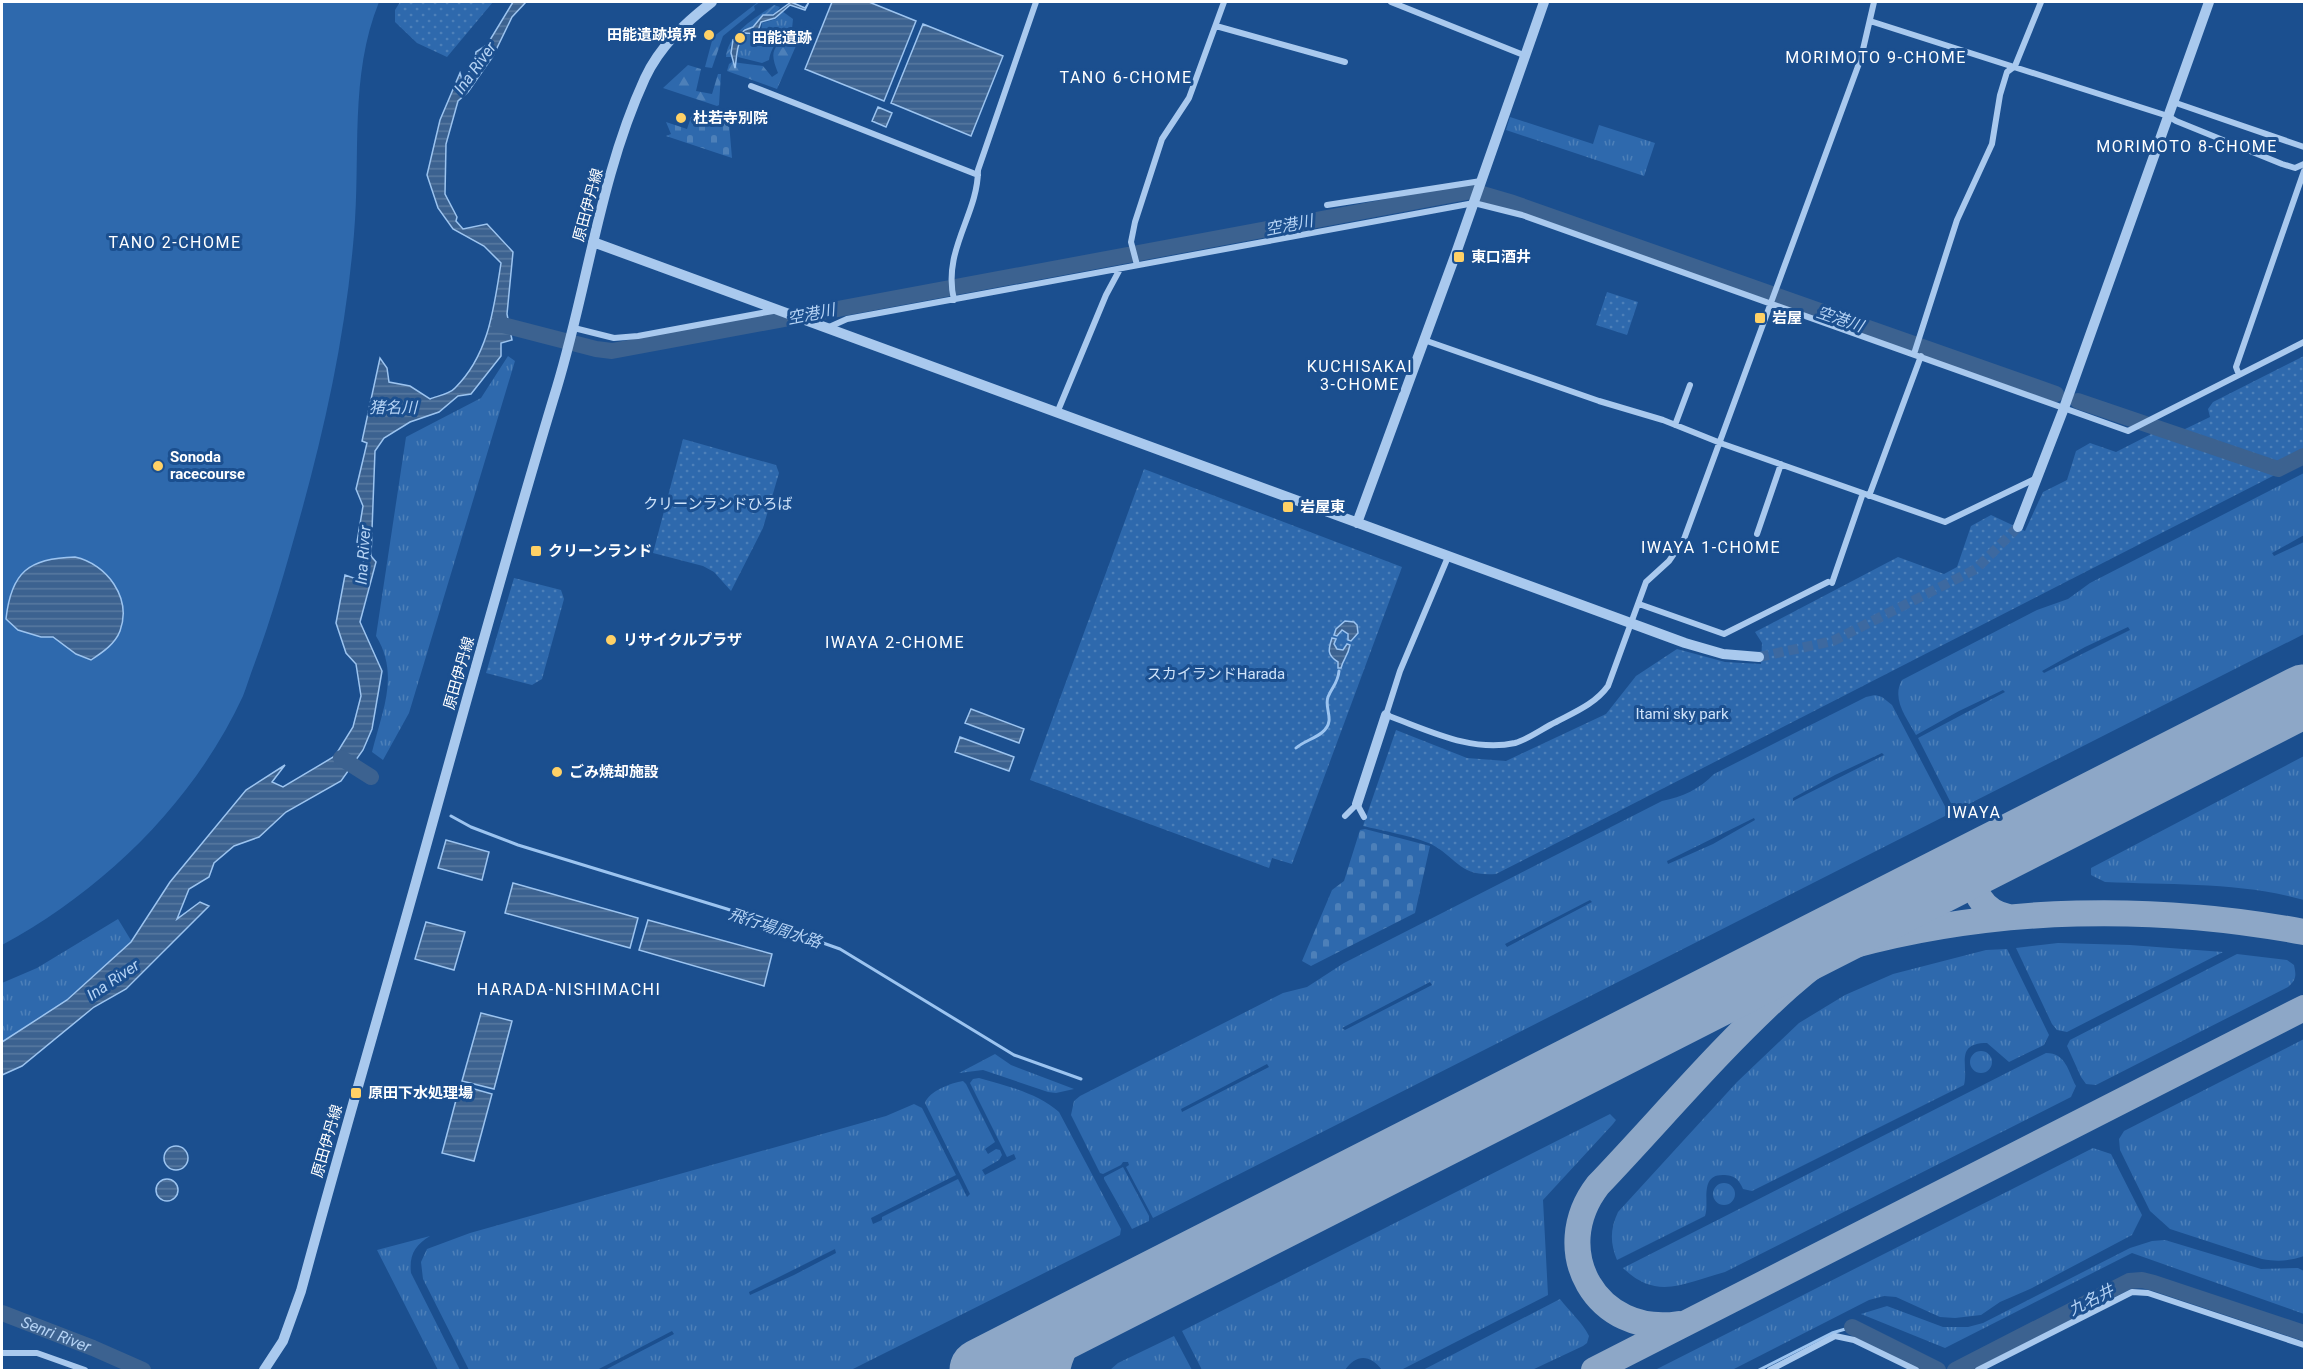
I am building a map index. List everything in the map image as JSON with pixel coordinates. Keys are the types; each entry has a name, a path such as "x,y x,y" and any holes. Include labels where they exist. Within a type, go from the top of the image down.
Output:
{"street":[{"name":"原田伊丹線","path":"264,1371 283,1341 301,1291 515,526 574,330 593,242 619,149 647,74 674,35 712,2"},
{"path":"954,298 950,280 957,244 1036,2"},
{"path":"1137,263 1131,242 1135,222 1162,139 1189,98 1224,2"},
{"path":"1391,2 1526,56"},
{"path":"1357,523 1478,192 1544,2"},
{"path":"1386,715 1473,744 1487,746 1516,742 1591,704 1608,686 1646,582 1669,561 1684,539 1861,58 1874,2"},
{"path":"1639,604 1724,634 1830,583 1866,494 1917,353 1920,336 1957,220 1992,144 2000,95 2007,72 2014,66 2041,2"},
{"path":"2018,527 2064,408 2209,2"},
{"path":"1870,21 2005,66 2014,66 2168,116 2282,164 2295,168 2304,164"},
{"path":"1216,26 1345,62"},
{"path":"751,86 978,175"},
{"path":"2173,102 2304,147"},
{"path":"2239,375 2236,367 2304,171"},
{"path":"823,326 847,319 954,298 1120,268 1478,192"},
{"path":"1328,206 1478,192 1522,215 1771,301 2128,430 2304,342"},
{"path":"593,242 1632,624 1723,654 1759,657"},
{"path":"1057,413 1106,295 1120,268"},
{"path":"574,330 614,338 777,310"},
{"path":"1424,340 1675,425 1945,522 2038,478"},
{"path":"1675,425 1690,385"},
{"path":"1757,534 1781,464"},
{"path":"1345,816 1357,804 1401,671 1448,557"},
{"path":"1357,804 1364,817"},
{"path":"1978,1371 2132,1292 2148,1293 2304,1345"},
{"path":"1770,1371 1835,1336 1854,1340 1916,1371"},
{"path":"2,1353 37,1353 85,1371"}],"green space":[{"name":"Sonoda racecourse","path":"2,2 379,2 363,58 358,116 354,234 346,306 334,377 289,554 267,629 243,696 223,735 199,772 142,840 76,898 40,923 2,945"},
{"path":"400,2 493,2 447,57 417,43 395,22 395,10"},
{"path":"758,2 760,2 754,6 755,10 723,36 712,68 705,67 713,37"},
{"path":"774,5 780,7 777,11 763,15 752,27 744,29 735,37 730,47 732,57 726,57 728,48 737,33"},
{"path":"782,11 793,19 792,29 775,45 769,60 762,63 738,57 740,45 747,34 757,35 761,32 762,23 776,19"},
{"path":"791,35 799,39 777,89 727,71 732,62 763,66 772,77 778,73 774,51 779,43"},
{"path":"688,65 701,69 696,91 712,94 718,74 721,74 719,105 663,88"},
{"path":"693,111 729,123 732,158 666,136 671,134 666,122 687,129"},
{"path":"1510,117 1593,144 1599,125 1655,143 1644,176 1506,130"},
{"path":"1607,292 1638,302 1627,335 1596,325"},
{"path":"508,356 515,361 409,713 383,760 372,752 384,708 388,679 383,650 376,636 406,437 481,398"},
{"name":"Itami sky park","path":"2304,356 2304,460 1496,874 1474,873 1466,870 1440,849 1424,841 1363,826 1396,730 1467,758 1506,761 1606,714 1636,676 1677,649 1725,662 1761,664 1762,643 1755,632 1898,557 1944,574 1957,567 1971,526 1991,515 2025,531 2043,492 2067,480 2076,451 2090,443 2116,452 2167,426 2183,430 2210,417 2208,409 2213,402"},
{"name":"クリーンランドひろば","path":"683,439 776,465 779,473 763,528 731,591 714,572 703,566 653,553"},
{"name":"スカイランドHarada","path":"1144,469 1402,567 1292,864 1272,858 1269,868 1030,780"},
{"path":"2304,473 2304,535 2272,553 2274,556 2304,542 2304,634 1955,811 1918,738 2005,692 2003,690 1959,711 1916,735 1899,701 1899,687 1902,680 2037,610 2068,599 2090,583","holes":["2128,627 2130,630 2044,673 2042,671 2085,647"]},
{"path":"514,578 561,590 564,599 542,679 532,685 486,673"},
{"path":"1875,695 1882,697 1892,705 1949,814 1153,1218 1126,1167 1129,1165 1128,1162 1123,1162 1103,1174 1100,1173 1071,1115 1074,1101 1080,1096 1283,993 1307,987 1344,963 1662,801 1690,792 1714,774 1866,697","holes":["1882,753 1884,755 1793,801 1793,798","1754,818 1755,820 1713,844 1668,864 1667,861","1590,900 1592,902 1507,947 1505,944","1430,982 1432,985 1345,1030 1342,1028","1267,1064 1269,1067 1182,1112 1181,1109"]},
{"path":"2304,756 2304,900 2231,887 2105,882 2091,875 2091,868"},
{"path":"1365,829 1430,846 1415,913 1311,966 1302,961 1332,890 1344,881 1360,830"},
{"path":"118,919 132,942 67,1000 2,1042 2,983 37,968"},
{"path":"2058,943 2130,945 2223,952 2067,1032 2057,1030 2052,1024 2016,948"},
{"path":"2007,949 2049,1035 2044,1045 2009,1062 1987,1043 1970,1047 1965,1057 1964,1085 1752,1191 1743,1189 1732,1176 1717,1176 1711,1179 1707,1190 1705,1216 1617,1260 1612,1236 1613,1224 1618,1212 1737,1082 1799,1023 1845,995 1893,974 1986,950"},
{"path":"2237,954 2287,960 2294,965 2294,979 2288,987 2096,1085 2086,1084 2067,1046 2070,1040"},
{"path":"2304,1039 2304,1256 2283,1260 2262,1259 2170,1229 2150,1211 2120,1150 2119,1139 2124,1131"},
{"path":"1981,1051 1989,1054 1992,1062 1989,1070 1981,1073 1973,1070 1970,1062 1973,1054"},
{"path":"2046,1053 2058,1056 2066,1064 2076,1086 2071,1097 1725,1272 1684,1284 1659,1287 1635,1278 1623,1268"},
{"path":"995,1054 1011,1065 1074,1089 1056,1093 1048,1092 983,1070 959,1073"},
{"path":"979,1078 1022,1091 1051,1105 1059,1112 1121,1229 1120,1235 851,1370 605,1370 674,1334 672,1331 597,1370 469,1370 423,1279 421,1262 427,1249 470,1233 886,1116 914,1104 922,1108 956,1175 871,1218 873,1224 882,1220 882,1217 958,1179 967,1197 970,1194 925,1103 931,1095 953,1084 963,1081 966,1084 995,1142 985,1149 988,1154 996,1149 1000,1150 1002,1155 999,1160 982,1170 985,1175 1016,1159 1014,1154 1007,1157 970,1083 973,1079","holes":["835,1249 836,1253 794,1275 750,1295 749,1292"]},
{"path":"1610,1114 1616,1120 1613,1124 1543,1200 1548,1295 1401,1370 1382,1370 1373,1361 1363,1358 1354,1361 1345,1370 1202,1370 1182,1331"},
{"path":"2093,1148 2111,1154 2142,1215 2132,1235 2030,1289 2000,1302 1981,1315 1940,1317 1896,1297 1884,1296 1869,1300 1732,1370 1655,1370"},
{"path":"1123,1167 1149,1216 1149,1221 1132,1229 1104,1179"},
{"path":"1724,1183 1732,1186 1735,1194 1732,1202 1724,1205 1716,1202 1713,1194 1716,1186"},
{"path":"430,1236 414,1251 411,1273 460,1370 438,1370 377,1250"},
{"path":"2165,1240 2261,1269 2298,1268 2304,1271 2304,1314 2132,1253 1945,1348 1861,1314 1887,1306 1943,1327 1968,1327 1983,1323 2130,1248 2152,1241"},
{"path":"1560,1299 1589,1336 1587,1343 1583,1346 1532,1370 1423,1370"},
{"path":"1174,1336 1192,1370 1110,1370 1118,1363"}],"water":[{"name":"猪名川","path":"513,2 526,2 512,17 493,56 468,92 458,101 446,144 445,194 457,217 456,221 463,229 487,224 513,252 507,314 512,340 501,343 501,356 471,394 458,396 439,412 410,422 384,438 375,451 371,556 376,562 360,622 382,671 372,729 363,750 341,781 286,812 259,837 234,846 214,863 209,877 189,889 177,919 200,902 209,906 126,989 94,1007 22,1066 2,1075 2,1042 67,1000 131,942 170,882 246,790 285,765 272,782 283,787 335,756 353,727 361,696 356,664 346,653 336,623 345,575 362,581 364,553 357,542 363,506 356,489 367,443 362,441 380,358 387,368 389,382 410,386 430,399 455,388 476,361 483,346 492,313 501,263 484,246 453,229 438,208 427,175 440,120 460,73 462,80 474,66 476,52 487,45"},
{"path":"791,2 805,8 809,2 805,10 790,5 775,18 761,22 757,34 745,33 738,46 735,68 731,53 733,40 745,30 753,27 763,15 773,15"},
{"path":"832,2 869,2 916,21 884,101 805,69"},
{"path":"923,24 1003,56 971,136 891,103"},
{"path":"878,107 892,113 886,127 872,121"},
{"path":"75,557 87,561 106,575 114,584 123,606 123,619 118,636 91,660 76,654 53,637 41,637 18,630 6,619 12,590 25,571 46,560"},
{"path":"1345,621 1354,622 1357,625 1358,633 1351,641 1348,640 1348,634 1342,630 1337,636 1334,635 1336,629"},
{"path":"1332,638 1336,639 1334,644 1337,649 1343,650 1347,644 1350,645 1341,668 1338,668 1338,662 1329,652"},
{"path":"971,709 1024,729 1019,743 965,723"},
{"path":"960,737 1014,757 1009,771 955,752"},
{"path":"446,840 489,852 482,880 438,868"},
{"path":"513,883 638,918 630,948 505,913"},
{"path":"648,920 772,954 764,986 639,950"},
{"path":"426,922 465,932 454,970 415,959"},
{"path":"481,1013 512,1021 494,1089 462,1081"},
{"path":"460,1085 492,1094 474,1161 442,1153"},
{"path":"176,1146 185,1149 188,1158 185,1167 176,1170 167,1167 164,1158 167,1149"},
{"path":"167,1179 175,1182 178,1190 175,1198 167,1201 159,1198 156,1190 159,1182"}],"waterway":[{"name":"空港川","path":"499,324 612,351 1472,191 1513,203 2056,394"},
{"name":"空港川","path":"2078,401 2278,469 2304,456"},
{"path":"1296,748 1320,734 1327,726 1329,721 1327,700 1339,671"},
{"name":"飛行場周水路","path":"341,758 371,777"},
{"name":"飛行場周水路","path":"451,816 471,827 518,845 727,909 840,949 1014,1055 1081,1079"},
{"name":"九名井","path":"1955,1370 2129,1281 2142,1280 2154,1283 2304,1333"},
{"name":"Senri River","path":"2,1313 143,1370"},
{"name":"九名井","path":"1759,1370 1832,1333 1852,1327"},
{"name":"九名井","path":"1852,1327 1938,1370"}],"taxiway":[{"path":"1974,864 1974,882 1980,898 1991,910 2008,917"},
{"path":"1679,1324 1650,1324 1625,1317 1604,1303 1589,1284 1580,1261 1578,1236 1583,1210 1598,1185 1763,1010 1823,958 1860,931 1938,883"},
{"path":"1851,946 1963,923 2077,913 2191,917 2304,932"},
{"path":"1713,998 1764,975 1816,956"},
{"path":"1594,1370 2304,1008"},
{"path":"1057,1370 1063,1351 1072,1335 1084,1321 1100,1310"}],"runway":[{"path":"981,1370 2304,696"}],"tunnel":[{"path":"1759,657 1833,641 1976,569 2018,527"}],"place":[{"name":"田能遺跡境界","path":"709,35"},
{"name":"田能遺跡","path":"740,38"},
{"name":"杜若寺別院","path":"681,118"},
{"name":"東口酒井","path":"1459,257"},
{"name":"岩屋","path":"1760,318"},
{"name":"Sonoda racecourse","path":"158,466"},
{"name":"岩屋東","path":"1288,507"},
{"name":"クリーンランド","path":"536,551"},
{"name":"リサイクルプラザ","path":"611,640"},
{"name":"ごみ焼却施設","path":"557,772"},
{"name":"原田下水処理場","path":"356,1093"}],"district":[{"name":"MORIMOTO 9-CHOME","path":"1876,57"},
{"name":"TANO 6-CHOME","path":"1126,77"},
{"name":"MORIMOTO 8-CHOME","path":"2187,146"},
{"name":"TANO 2-CHOME","path":"175,242"},
{"name":"KUCHISAKAI 3-CHOME","path":"1360,375"},
{"name":"IWAYA 1-CHOME","path":"1711,547"},
{"name":"IWAYA 2-CHOME","path":"895,642"},
{"name":"IWAYA","path":"1974,812"},
{"name":"HARADA-NISHIMACHI","path":"569,989"}],"water label":[{"name":"Ina River","path":"475,68"},
{"name":"Ina River","path":"363,555"},
{"name":"Ina River","path":"113,980"}]}
